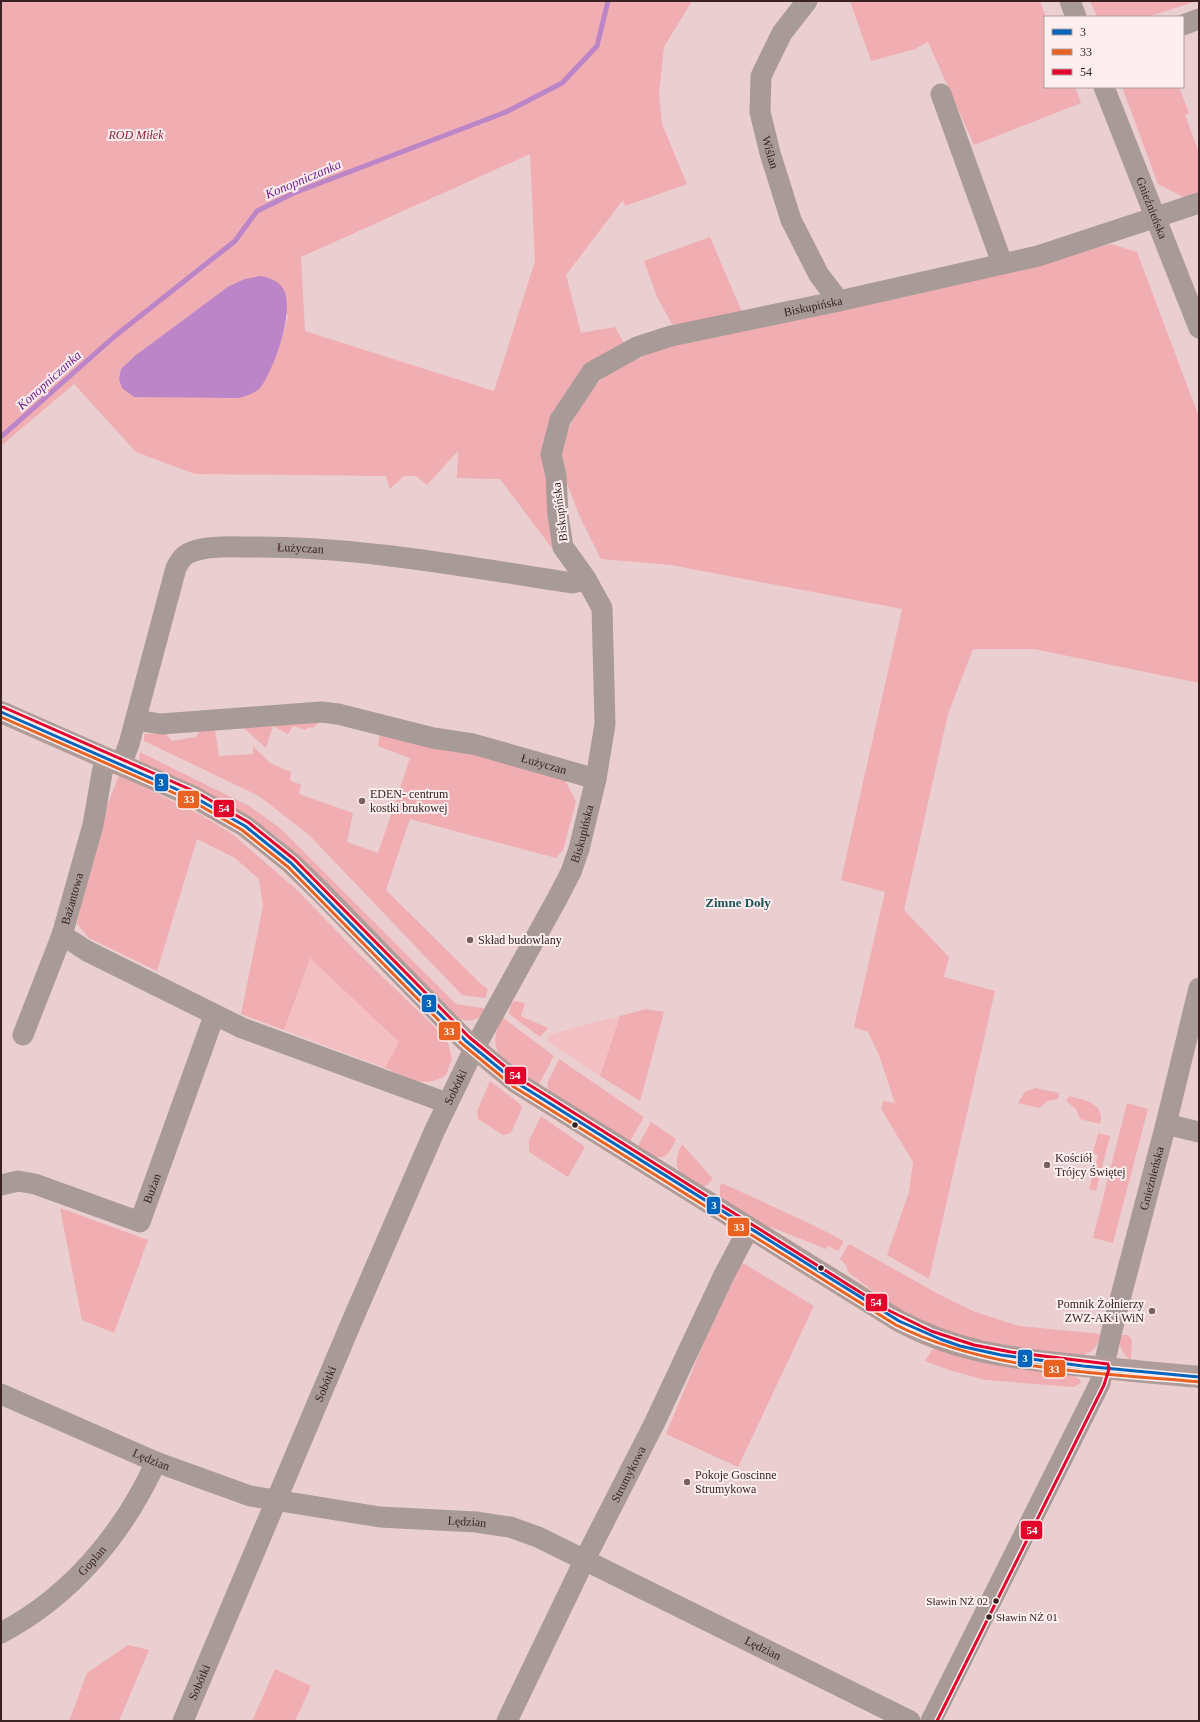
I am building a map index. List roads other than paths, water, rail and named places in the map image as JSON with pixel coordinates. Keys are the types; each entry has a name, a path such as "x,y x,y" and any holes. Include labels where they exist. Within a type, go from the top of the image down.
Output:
{"main road":[{"path":"1,712 210,805 245,826 269,844 326,897 474,1049 517,1083 888,1315 930,1337 954,1345 996,1355 1104,1368 1199,1377"}],"street":[{"name":"Wiślan","path":"807,1 782,33 761,76 760,112 770,153 791,220 819,275 839,301"},
{"path":"1070,1 1076,16"},
{"path":"1184,25 1199,19"},
{"name":"Gnieźnieńska","path":"1104,88 1199,328"},
{"path":"941,94 1002,263"},
{"name":"Biskupińska","path":"474,1049 521,966 571,872 584,834 596,779 605,724 602,608 586,579 563,547 558,515 556,476 551,454 560,420 592,372 637,347 671,336 839,301 1038,256 1199,203"},
{"name":"Łużyczan","path":"114,762 128,749 176,568 180,560 186,554 195,551 234,547 286,546 328,548 573,583 586,579"},
{"name":"Łużyczan","path":"136,720 161,724 321,712 338,714 433,738 474,744 596,779"},
{"name":"Bażantowa","path":"23,1035 62,935 93,825 102,772 114,762"},
{"path":"62,935 87,951 214,1016 330,1062 447,1103"},
{"name":"Gnieźnieńska","path":"931,1721 1100,1383 1112,1330 1166,1124 1199,988"},
{"name":"Bużan","path":"1,1186 18,1181 35,1184 140,1222 214,1016"},
{"name":"Sobótki","path":"183,1721 367,1287 447,1103 474,1049"},
{"path":"1166,1124 1199,1132"},
{"name":"Strumykowa","path":"507,1721 584,1559 654,1424 715,1294 749,1228"},
{"name":"Lędzian","path":"1,1394 156,1462 250,1496 275,1502 380,1517 476,1522 510,1527 538,1537 910,1721"},
{"name":"Goplan","path":"1,1633 21,1622 49,1603 98,1557 119,1528 141,1492 156,1462"}],"waterway":[{"name":"Konopniczanka","path":"1,437 115,336 235,241 257,211 294,193 506,112 562,83 597,46 608,1"}],"place":[{"name":"EDEN- centrum kostki brukowej","path":"362,801"},
{"name":"Skład budowlany","path":"470,940"},
{"name":"Kościół Trójcy Świętej","path":"1047,1165"},
{"name":"Pomnik Żołnierzy ZWZ-AK i WiN","path":"1152,1311"},
{"name":"Pokoje Goscinne Strumykowa","path":"687,1482"},
{"name":"Sławin NŻ 02","path":"996,1601"},
{"name":"Sławin NŻ 01","path":"989,1617"}],"district":[{"name":"Zimne Doły","path":"738,902"}],"park label":[{"name":"ROD Miłek","path":"136,135"}]}
